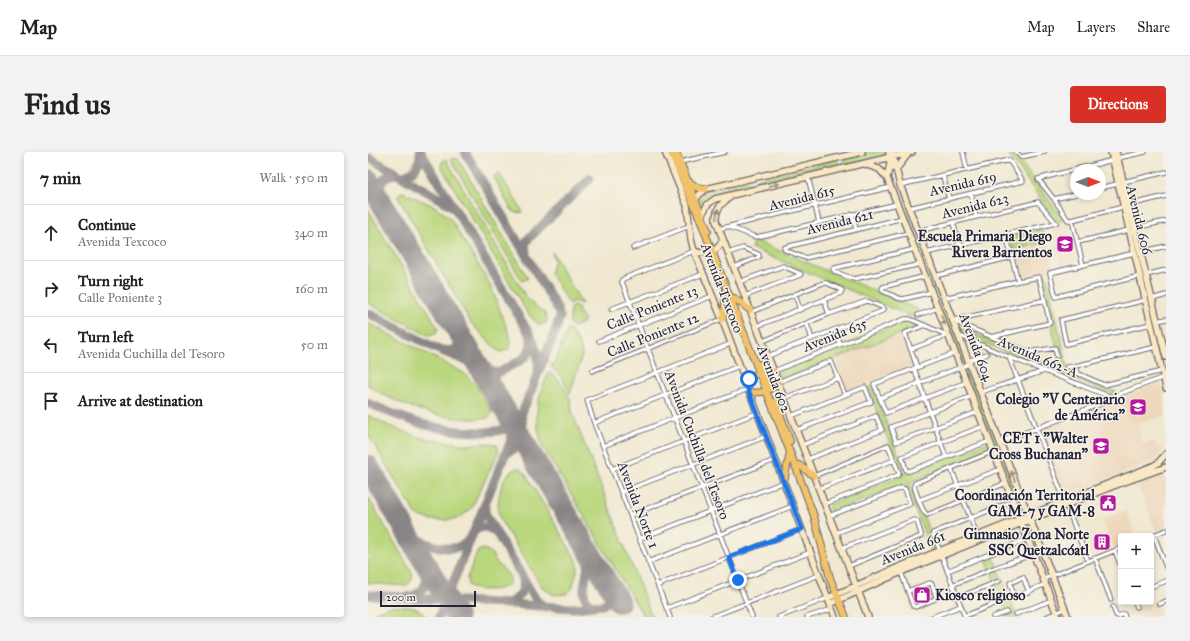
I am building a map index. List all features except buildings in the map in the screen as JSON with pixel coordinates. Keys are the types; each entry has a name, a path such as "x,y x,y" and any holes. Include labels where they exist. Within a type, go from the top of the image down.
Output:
{"main road":[{"name":"Avenida 602","path":"671,152 694,201 734,298 768,390 799,465 818,516 833,575 846,617"},
{"name":"Avenida 602","path":"676,152 688,181 694,201 702,214 726,289 761,372"},
{"path":"688,181 698,188 706,189"},
{"path":"722,319 724,314 726,289"},
{"path":"734,298 750,311"},
{"path":"774,371 761,372 751,378 748,388 758,393 768,390 778,382"},
{"name":"Avenida 602","path":"768,390 814,516 830,578 849,617"},
{"path":"784,482 790,452"},
{"path":"799,465 814,476"}],"street":[{"name":"Avenida Texcoco","path":"665,152 686,202 694,251 722,319 730,344 820,575 829,604 836,617"},
{"path":"680,152 680,160 723,152"},
{"path":"688,212 694,201 706,189 862,152"},
{"path":"702,214 706,206 711,202 735,194 864,164 891,154 910,152"},
{"path":"889,168 896,168 910,152"},
{"path":"900,185 967,170 963,152"},
{"path":"1016,152 1021,157 1044,152"},
{"name":"Avenida 606","path":"1111,152 1115,159 1126,206 1135,228 1157,321 1165,345 1166,358"},
{"name":"Avenida 606","path":"1115,159 1116,152"},
{"path":"1145,152 1038,179 1068,220 1166,196"},
{"path":"887,178 891,154"},
{"name":"Avenida 604","path":"891,154 900,185 1068,617"},
{"path":"841,157 844,168"},
{"name":"Avenida 619","path":"909,208 1023,181 1009,160 967,170"},
{"path":"864,164 879,169 887,178"},
{"path":"1106,186 1166,172"},
{"path":"943,176 949,198"},
{"path":"808,177 819,222"},
{"path":"752,178 755,189"},
{"name":"Avenida 604","path":"887,178 1057,615"},
{"name":"Avenida 615","path":"718,229 891,187"},
{"path":"971,193 976,217"},
{"name":"Avenida 602","path":"735,194 724,201 717,210 716,221 718,229 763,341 818,489 868,617"},
{"path":"1054,199 1070,195"},
{"name":"Avenida 623","path":"918,231 1038,202 1056,223 1006,235"},
{"path":"729,226 755,237 897,204"},
{"name":"Avenida 606","path":"1126,206 1126,220 1166,388"},
{"path":"852,214 856,229"},
{"name":"Avenida 621","path":"903,218 784,248 785,250 804,258 909,233"},
{"path":"1126,220 1132,219"},
{"path":"1072,220 1083,265"},
{"path":"1135,228 1166,221"},
{"path":"953,222 959,245"},
{"path":"633,248 690,226"},
{"path":"1078,242 1129,230"},
{"path":"926,253 1006,235 1018,280"},
{"path":"694,251 704,253 714,251 720,246 723,240"},
{"path":"1141,252 1166,246"},
{"path":"728,253 743,248 759,255 759,257 734,267"},
{"path":"915,249 833,270 853,279 921,264"},
{"name":"Avenida Cuchilla del Tesoro","path":"694,251 622,280 752,617"},
{"path":"1134,253 1050,273 1056,296 1140,276"},
{"path":"935,276 1012,257"},
{"path":"739,282 783,266 801,274 745,296"},
{"path":"923,270 932,267"},
{"path":"1146,275 1166,270"},
{"path":"611,309 703,274"},
{"path":"926,276 883,287 882,289 893,296 903,299 932,292"},
{"path":"944,298 1018,280 1039,277 1050,323 991,337"},
{"path":"750,311 825,283 843,291 800,310 756,326"},
{"path":"795,294 800,310"},
{"path":"1152,299 1166,295"},
{"name":"Calle Poniente 13","path":"600,341 712,296"},
{"path":"824,300 829,314"},
{"path":"953,321 1045,300"},
{"path":"1146,300 1061,320 1066,344 1151,324"},
{"path":"763,341 829,314 868,301 884,309 768,356"},
{"path":"918,315 938,308"},
{"name":"Calle Poniente 12","path":"592,371 722,319"},
{"name":"Avenida 635","path":"774,371 905,319 910,319 925,325"},
{"path":"1157,321 1166,319"},
{"path":"953,321 1030,352 1055,348 1057,356"},
{"path":"807,324 812,339"},
{"path":"946,457 919,383 911,349 905,333 925,325 948,335"},
{"path":"835,330 840,344"},
{"path":"911,349 948,335"},
{"name":"Avenida 662-A","path":"958,335 1009,357 1111,397"},
{"path":"657,372 730,344"},
{"path":"1068,367 1156,347"},
{"path":"955,352 874,384 886,413 967,382"},
{"path":"880,398 961,367 987,354"},
{"path":"1009,357 1088,561"},
{"path":"1160,361 1166,358"},
{"path":"778,382 831,362 845,395"},
{"path":"594,423 739,366"},
{"path":"1075,366 1077,373 1104,385 1163,374"},
{"path":"981,392 1044,371"},
{"name":"Avenida Norte 1","path":"657,372 586,400 670,617"},
{"path":"1000,442 1103,404 1111,397 1163,374"},
{"path":"784,398 838,378"},
{"path":"791,416 865,387 871,402 797,430"},
{"path":"603,446 748,388"},
{"path":"972,396 891,427 896,442 978,412"},
{"path":"612,469 757,413"},
{"path":"802,445 876,416 882,430 808,459"},
{"path":"984,426 902,457 907,471 990,441"},
{"path":"621,492 766,436"},
{"path":"814,476 888,445 894,460 899,474 825,504"},
{"path":"994,451 914,484 919,500 926,515 1006,483"},
{"name":"Avenida 661","path":"1079,498 1153,466 1166,454"},
{"path":"630,515 776,460"},
{"path":"818,489 894,460"},
{"name":"Avenida 661","path":"779,617 829,604 839,596 940,553 1079,498 1166,467"},
{"path":"951,468 977,535"},
{"path":"919,500 1000,469"},
{"path":"639,539 784,482"},
{"path":"829,516 904,488 910,504 836,533"},
{"path":"1013,501 933,533 965,617 1004,600 1015,598 1029,592 1052,576 1118,550"},
{"path":"648,562 793,506"},
{"path":"842,548 916,520 921,536 849,566"},
{"name":"Avenida 661","path":"857,588 901,572 977,535 1021,521"},
{"path":"658,584 802,529"},
{"path":"1154,535 1166,530"},
{"path":"947,571 1028,539"},
{"path":"1154,540 1166,567"},
{"path":"952,585 1042,551"},
{"path":"1115,551 1118,558"},
{"path":"667,608 811,552"},
{"path":"1094,558 1111,600"},
{"path":"901,572 913,606 915,607 935,599 936,597 932,584 930,583 908,591"},
{"path":"711,617 820,575"},
{"path":"1015,598 1010,583 1022,577 1029,592"},
{"path":"958,598 999,581"},
{"path":"1154,586 1166,581"},
{"path":"1016,614 1052,600"},
{"path":"1160,604 1166,601"},
{"path":"807,617 829,604"},
{"path":"932,617 961,606"},
{"path":"1114,608 1116,615 1118,616 1124,614 1125,617"},
{"path":"1046,617 1057,615 1065,609"},
{"path":"993,617 1006,612"}],"shaded area":[{"name":"Escuela Primaria Diego Rivera Barrientos","path":"1068,222 1078,262 1061,266 1052,226"},
{"path":"1048,243 1054,269 1021,277 1015,251"},
{"path":"901,333 914,366 847,391 835,359"},
{"name":"CET 1 \"Walter Cross Buchanan\"","path":"1161,382 1166,405 1166,416 1137,423 1142,444 1155,441 1157,448 1161,447 1164,450 1155,461 1065,497 1039,429"},
{"path":"1166,469 1166,527 1156,531 1136,481"},
{"path":"1126,510 1135,533 1118,533 1118,547 1114,548 1102,520"},
{"path":"1154,600 1160,614 1152,617 1129,617 1127,611 1142,605 1154,605"}],"green space":[{"path":"870,152 885,152 885,156 845,164 845,158"},
{"path":"1007,152 1013,152 1064,220 1057,222"},
{"path":"446,159 526,297 536,307 545,313 547,319 546,323 539,325 528,314 523,306 441,166 442,162"},
{"path":"451,159 458,159 528,278 522,281"},
{"path":"836,160 838,161 839,166 837,167 759,186 757,185 757,179"},
{"path":"890,171 892,172 929,265 924,267 888,177"},
{"path":"499,173 523,212 514,212 508,205 494,177"},
{"path":"747,181 749,182 749,188 717,196 706,203 703,208 699,197 703,193"},
{"path":"403,192 436,207 450,218 488,281 511,339 509,349 501,352 496,349 471,323 398,197 400,193"},
{"path":"368,209 438,328 436,333 429,335 423,333 368,303"},
{"path":"1042,229 1046,242 1013,250 1010,237"},
{"path":"754,240 917,309 918,312 912,317 751,248"},
{"path":"552,252 582,304 574,301 569,304 550,273 554,261"},
{"path":"930,269 966,362 962,364 925,271"},
{"path":"1046,274 1069,373 1116,392 1111,395 960,333 958,327 1062,370 1040,275"},
{"path":"574,306 580,309 578,311 582,316 581,317 585,320 574,327 570,324 570,308"},
{"path":"908,320 922,325 780,380 777,371"},
{"path":"368,323 464,373 476,385 492,414 488,418 473,419 441,416 409,406 368,385"},
{"path":"568,329 578,341 582,356 570,394 561,376 551,367 552,364 554,364"},
{"path":"967,366 1024,512 1020,514 963,368"},
{"path":"549,372 556,377 570,398 572,412 652,617 644,617 543,447 538,426 537,408 541,391"},
{"path":"872,386 906,474 988,442 991,450 910,482 936,549 931,551 905,484 831,513 828,505 902,476 868,388"},
{"path":"368,415 387,425 418,437 466,445 483,443 496,444 498,453 471,509 459,518 446,520 431,520 416,515 368,434"},
{"path":"519,468 525,473 577,561 578,567 572,589 566,594 554,595 542,587 501,521 498,509 502,484 509,473"},
{"path":"368,497 412,573 411,580 406,586 368,583"},
{"path":"483,549 491,553 498,564 507,573 510,581 508,585 498,589 481,590 468,585 467,578 476,555 478,551"},
{"path":"993,556 1017,617 1008,617 986,559"},
{"path":"929,585 934,597 915,605 910,592"},
{"path":"392,606 406,606 415,608 425,617 371,617 377,611"}],"taxiway":[{"path":"381,201 379,194 380,186 384,179 392,174 403,176 410,173 418,163 420,152"},
{"path":"421,152 530,335 537,352 538,369"},
{"path":"439,617 560,317 557,308 465,152"},
{"path":"368,157 452,206"},
{"path":"526,252 525,244 528,239 590,179"},
{"path":"368,313 437,349 496,373 523,359 530,349 531,338"},
{"path":"444,350 449,351 456,349 460,340 458,331"},
{"path":"471,353 484,366"},
{"path":"368,403 424,425 468,432 498,431 511,426 518,420"},
{"path":"502,405 510,433"},
{"path":"522,418 526,447"},
{"path":"505,455 518,448 525,449 531,455"},
{"path":"485,505 487,517 535,598 545,607"},
{"path":"404,527 420,540 436,546 448,548 462,545 478,528 489,528 496,533"},
{"path":"582,542 585,547 588,560 584,589 585,599 588,603 595,605"},
{"path":"408,597 420,592 426,584 427,574 425,562"},
{"path":"432,574 443,595 443,604"},
{"path":"506,604 514,600 520,594 523,587 523,579"},
{"path":"368,595 573,608 602,605 616,597"},
{"path":"452,595 452,604 457,617"}],"runway":[{"path":"368,180 619,602"},
{"path":"368,466 457,617"}],"place":[{"name":"Escuela Primaria Diego Rivera Barrientos","path":"1065,244"},
{"name":"Colegio \"V Centenario de América\"","path":"1138,407"},
{"name":"CET 1 \"Walter Cross Buchanan\"","path":"1101,446"},
{"name":"Coordinación Territorial GAM-7 y GAM-8","path":"1108,503"},
{"name":"Gimnasio Zona Norte SSC Quetzalcóatl","path":"1102,542"},
{"name":"Kiosco religioso","path":"922,595"}],"route":[{"path":"738,580 729,557 802,529 747,387 746,384 749,379"}]}
